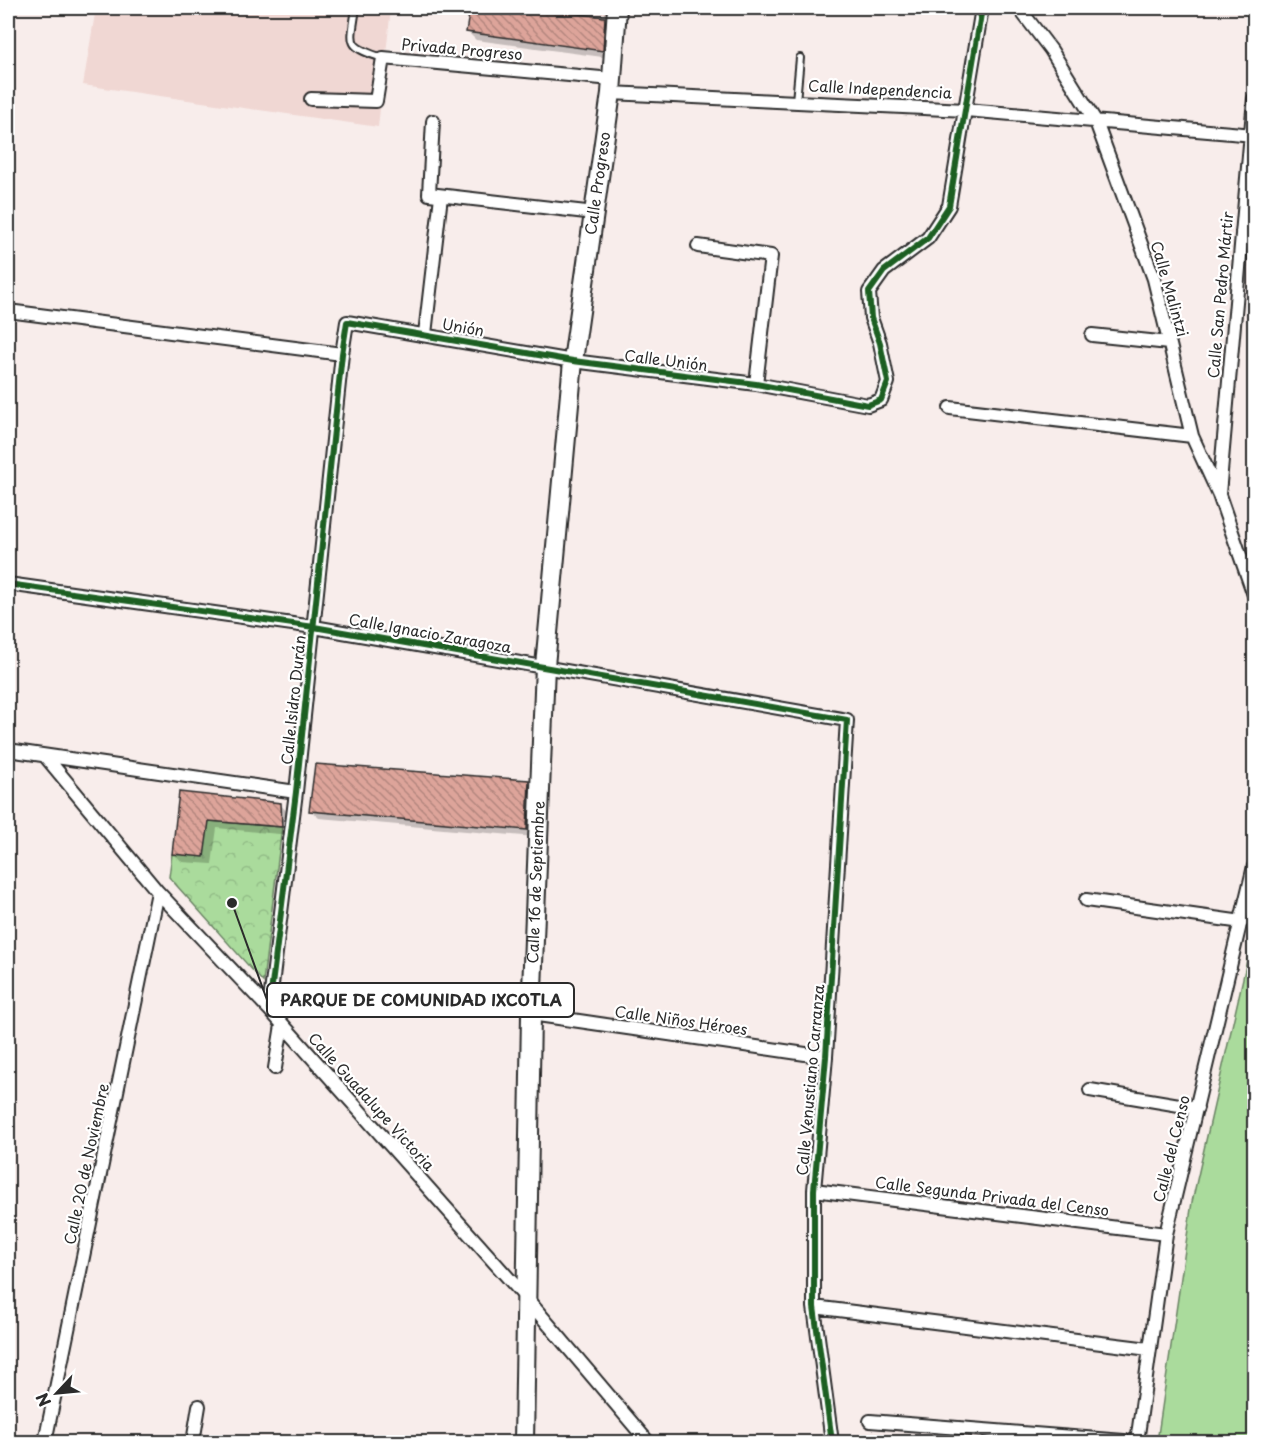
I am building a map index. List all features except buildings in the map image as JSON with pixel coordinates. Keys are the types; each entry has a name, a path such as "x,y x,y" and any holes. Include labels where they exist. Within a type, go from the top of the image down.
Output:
{"street":[{"name":"Calle Progreso","path":"573,361 612,86 616,8"},
{"path":"966,110 982,8"},
{"name":"Calle Malintzi","path":"1019,8 1051,50 1096,122 1154,279 1192,436 1219,495 1254,595"},
{"name":"Privada Progreso","path":"310,99 376,101 383,58 612,86"},
{"name":"Calle Independencia","path":"612,86 796,101 966,110 1253,134"},
{"name":"Calle San Pedro Mártir","path":"1219,495 1248,232 1254,99"},
{"name":"Calle Unión","path":"573,361 756,384 868,405 881,400 888,382 880,343 871,318 868,292 884,272 928,238 949,206 966,110"},
{"path":"433,121 429,194 595,213"},
{"path":"424,334 441,196"},
{"path":"698,246 771,256 756,384"},
{"path":"8,311 342,354"},
{"name":"Unión","path":"347,322 573,361"},
{"name":"Calle Isidro Durán","path":"269,1009 296,792 347,322"},
{"path":"1092,335 1170,343"},
{"name":"Calle 16 de Septiembre","path":"524,1443 531,1014 545,666 573,361"},
{"path":"950,408 1192,436"},
{"name":"Calle Ignacio Zaragoza","path":"8,584 314,627 847,720"},
{"name":"Calle Venustiano Carranza","path":"832,1443 814,1306 814,1190 826,1057 847,720"},
{"path":"8,750 296,792"},
{"name":"Calle Guadalupe Victoria","path":"45,756 158,892 269,1009 527,1299 648,1443"},
{"name":"Calle del Censo","path":"870,1421 1137,1442 1166,1234 1254,866"},
{"name":"Calle 20 de Noviembre","path":"45,1443 158,892"},
{"path":"1086,900 1242,922"},
{"name":"Calle Niños Héroes","path":"531,1014 826,1057"},
{"path":"275,1068 282,1025"},
{"path":"1090,1090 1197,1108"},
{"name":"Calle Segunda Privada del Censo","path":"814,1190 1166,1234"},
{"path":"814,1306 1149,1349"},
{"path":"193,1443 199,1406"}],"lane":[{"path":"356,8 352,37 355,46 359,50 383,58"},
{"path":"796,101 800,58"}],"shaded area":[{"path":"96,8 391,8 378,127 83,85"},
{"path":"536,8 611,8 610,13 586,13"}],"green space":[{"path":"209,821 282,827 263,982 169,877 172,854"},
{"path":"1254,930 1254,1442 1157,1442 1192,1202"}],"cycle path":[{"path":"269,1009 296,792 347,322 573,361 756,384 868,405 881,400 888,382 880,343 871,318 869,292 884,271 928,238 949,206 982,8"},
{"path":"8,584 314,627 847,720 826,1057 814,1190 814,1307 832,1442"}],"place":[{"name":"PARQUE DE COMUNIDAD IXCOTLA","path":"232,903"}]}
